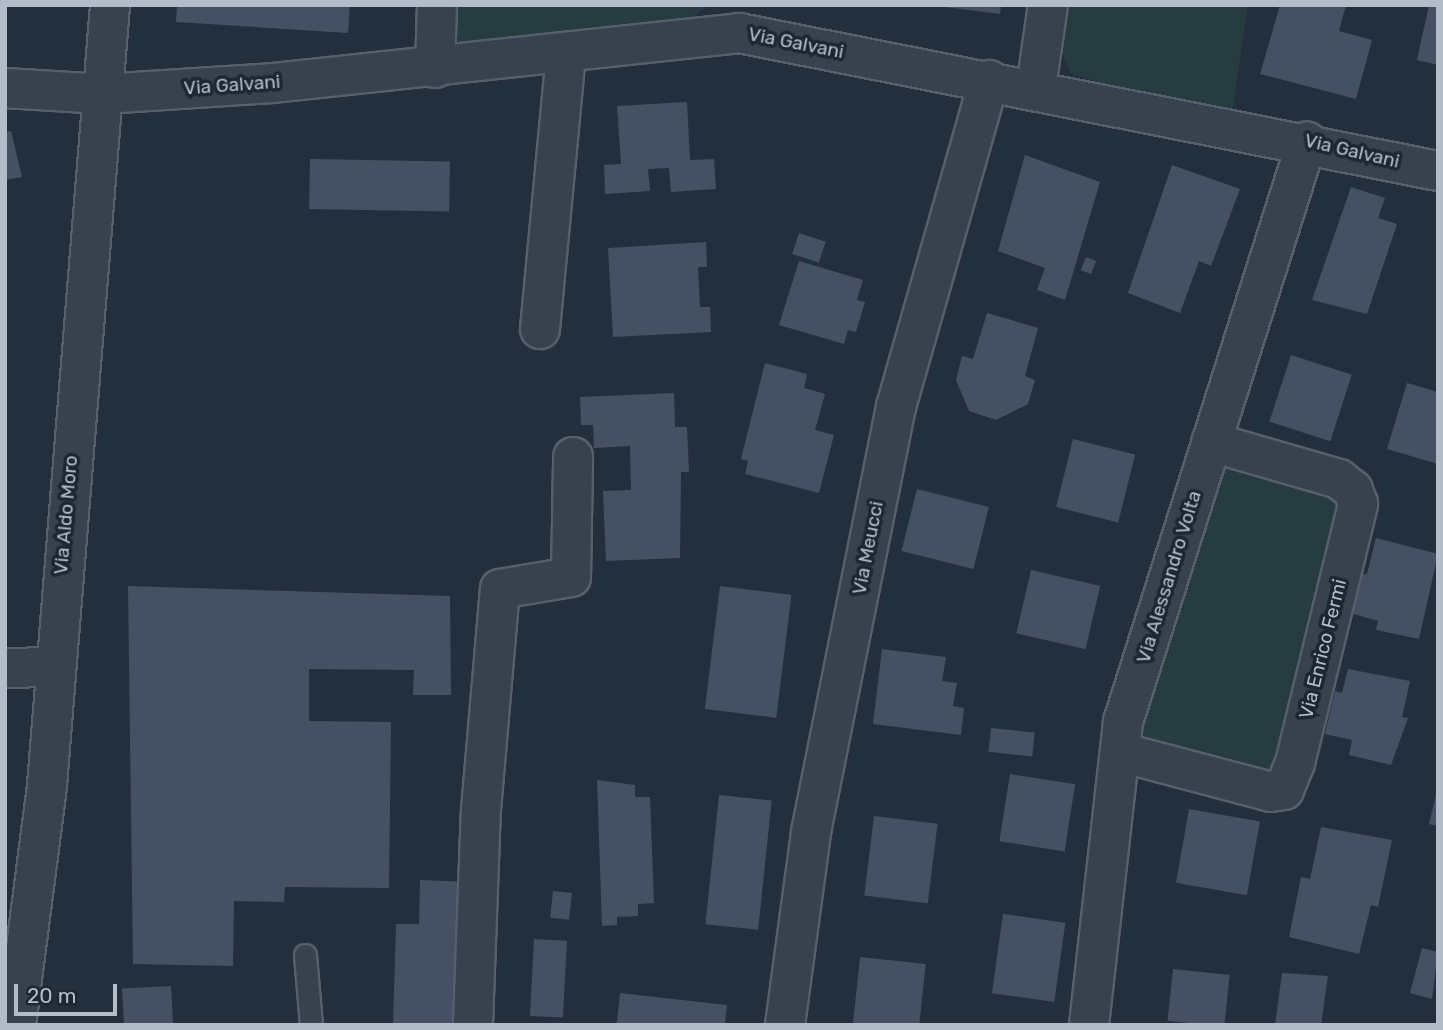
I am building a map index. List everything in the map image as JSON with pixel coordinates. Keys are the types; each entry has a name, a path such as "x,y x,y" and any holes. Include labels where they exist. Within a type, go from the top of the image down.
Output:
{"street":[{"name":"Via Aldo Moro","path":"16,1025 47,785 53,667 110,5"},
{"path":"435,68 437,5"},
{"path":"1036,88 1048,5"},
{"name":"Via Galvani","path":"5,88 103,94 435,68 566,52 740,19 989,80 1307,141 1438,171"},
{"path":"540,329 566,52"},
{"name":"Via Meucci","path":"785,1025 811,832 896,407 989,80"},
{"name":"Via Alessandro Volta","path":"1089,1025 1124,722 1307,141"},
{"name":"Via Enrico Fermi","path":"1120,752 1270,792 1284,790 1295,763 1358,504 1353,490 1339,479 1211,442"},
{"path":"473,1025 481,810 500,589 571,576 573,457"},
{"path":"5,668 53,667"}],"lane":[{"path":"305,955 311,1025"}],"green space":[{"path":"449,5 710,5 678,27 447,47"},
{"path":"1066,5 1248,5 1231,121 1071,74 1060,48"},
{"path":"1218,452 1339,489 1345,505 1276,770 1267,784 1130,744"}],"building":[{"path":"177,5 350,5 348,33 176,22"},
{"path":"930,5 1001,5 1000,14"},
{"path":"1280,5 1346,5 1339,31 1372,40 1356,99 1260,74"},
{"path":"1429,5 1438,5 1438,65 1417,60"},
{"path":"687,102 690,160 714,159 716,189 671,192 669,168 648,169 650,191 605,194 604,165 621,164 617,106"},
{"path":"11,131 22,177 5,180 5,132"},
{"path":"1025,155 1100,182 1065,300 1037,290 1045,268 998,251"},
{"path":"310,159 450,161 449,211 309,209"},
{"path":"1172,165 1240,189 1211,266 1199,261 1180,313 1128,293"},
{"path":"1351,187 1385,198 1378,218 1397,224 1367,314 1312,300"},
{"path":"799,233 826,242 819,263 792,254"},
{"path":"706,242 707,267 698,267 700,307 710,307 711,332 613,337 608,248"},
{"path":"1086,257 1096,261 1091,274 1081,270"},
{"path":"799,261 863,280 857,300 865,302 856,332 848,330 844,344 779,325"},
{"path":"987,313 1038,328 1025,376 1035,380 1028,404 996,420 969,411 956,380 962,356 973,359"},
{"path":"1291,355 1352,375 1330,441 1269,422"},
{"path":"765,363 807,374 804,388 825,394 815,430 834,435 819,493 745,474 748,461 741,459"},
{"path":"1407,383 1438,392 1438,464 1387,449"},
{"path":"674,393 675,427 687,427 689,472 681,472 680,558 606,561 603,491 631,490 630,446 594,448 593,425 581,425 580,397"},
{"path":"1073,439 1135,454 1118,522 1056,507"},
{"path":"917,489 989,507 973,569 902,551"},
{"path":"1376,538 1438,554 1419,639 1376,630 1378,621 1347,612 1357,576 1367,574"},
{"path":"1031,570 1100,586 1086,649 1016,633"},
{"path":"128,586 450,596 451,695 413,695 414,670 309,669 309,721 391,722 389,888 285,887 284,902 234,901 233,966 133,964"},
{"path":"720,586 791,595 776,718 705,709"},
{"path":"882,649 946,657 942,681 957,683 953,706 964,708 961,735 873,724"},
{"path":"1348,669 1410,681 1402,717 1408,718 1391,765 1349,755 1352,740 1325,734 1335,691 1342,693"},
{"path":"991,728 1035,733 1032,756 988,752"},
{"path":"1010,774 1075,784 1065,851 999,841"},
{"path":"597,780 635,785 635,797 650,797 654,903 638,904 638,916 617,917 617,925 602,926"},
{"path":"1438,790 1438,826 1429,824"},
{"path":"719,795 772,801 758,930 705,924"},
{"path":"1189,809 1260,822 1247,895 1176,883"},
{"path":"874,816 938,824 928,903 864,895"},
{"path":"1321,827 1392,840 1378,907 1371,905 1359,954 1289,937 1301,877 1310,879"},
{"path":"420,880 471,882 466,1025 393,1025 396,924 419,924"},
{"path":"553,891 572,893 569,920 550,918"},
{"path":"1003,914 1065,923 1054,1002 992,993"},
{"path":"534,939 567,941 563,1018 530,1016"},
{"path":"1422,948 1438,952 1432,999 1410,993"},
{"path":"860,957 926,964 919,1025 853,1025"},
{"path":"1173,969 1230,975 1224,1025 1168,1021"},
{"path":"1282,973 1328,976 1321,1025 1275,1025"},
{"path":"171,986 173,1025 124,1025 122,989"},
{"path":"620,993 727,1005 725,1025 608,1025 617,1022"}]}
